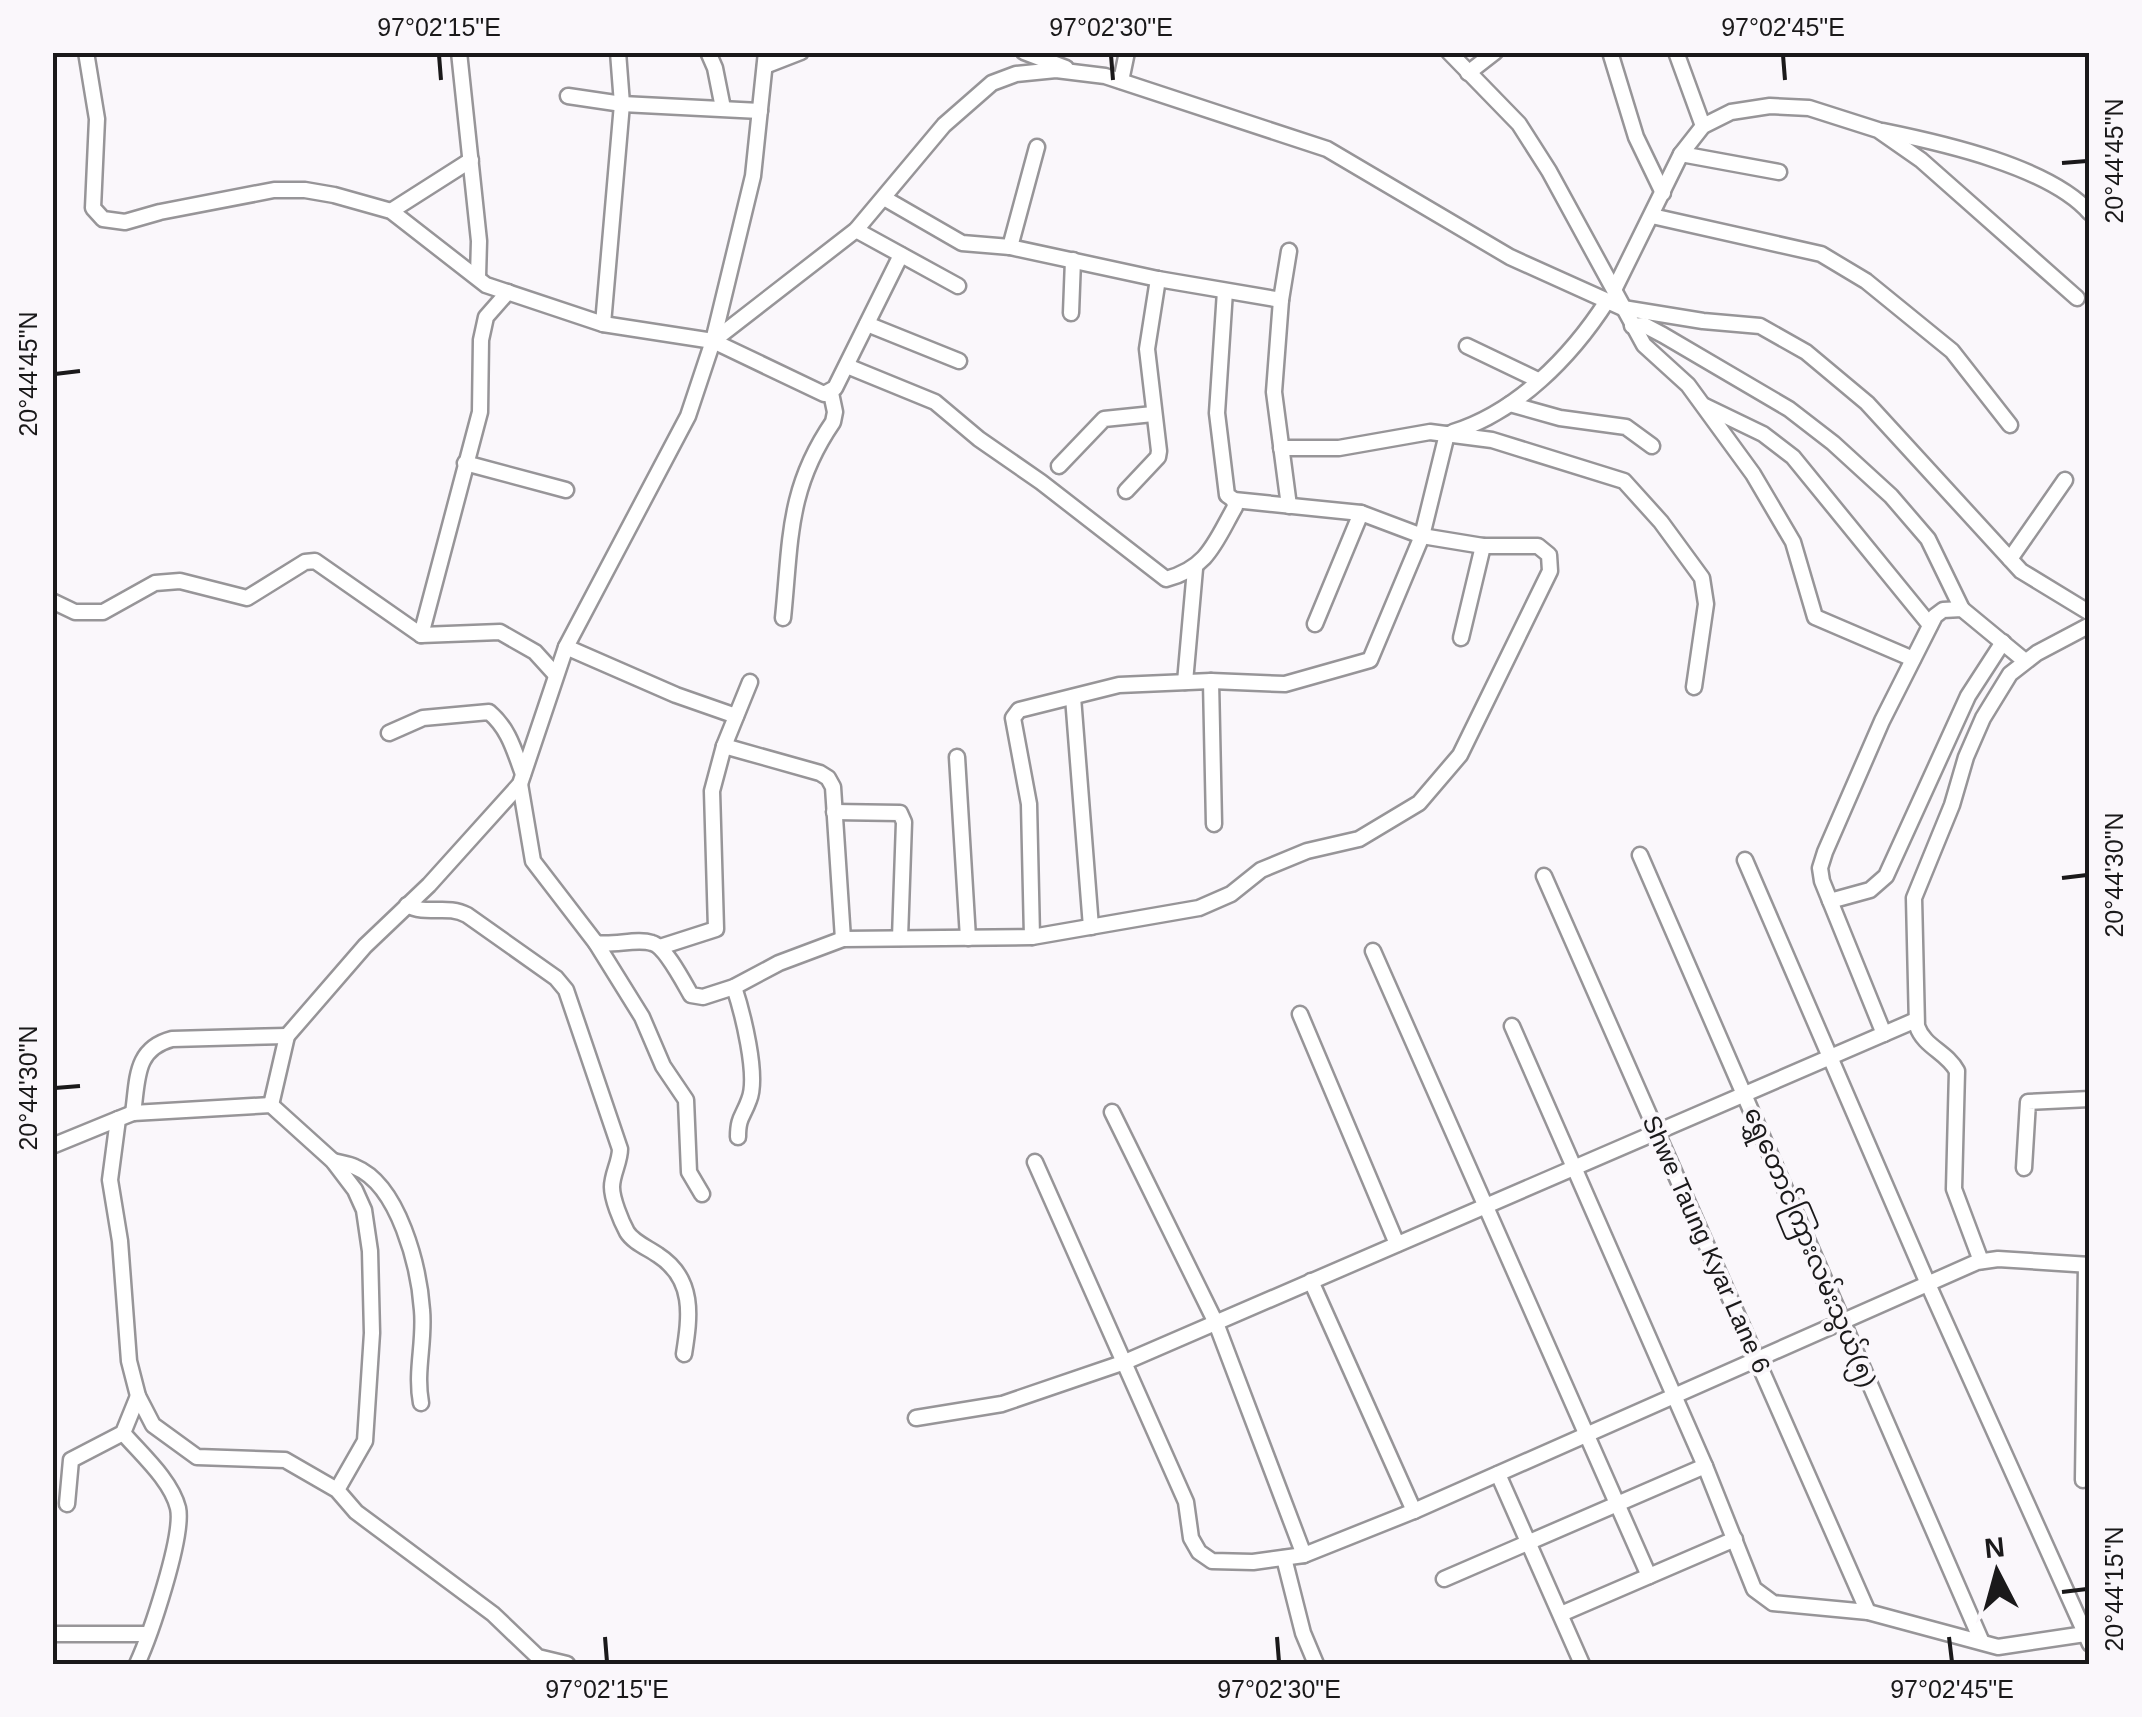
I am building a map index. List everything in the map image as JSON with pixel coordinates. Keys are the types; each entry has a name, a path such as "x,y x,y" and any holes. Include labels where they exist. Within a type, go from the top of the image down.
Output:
{"street":[{"path":"86,52 96,119 93,208 103,220 125,222 274,190 305,190 391,212 486,284 603,324 712,341 824,394 830,393"},
{"path":"459,52 479,241 478,278"},
{"path":"603,324 622,104 618,52"},
{"path":"708,52 723,108"},
{"path":"271,1105 287,1036 522,779 566,646 688,416 712,341 753,176 765,59 800,52"},
{"path":"1024,52 1072,72"},
{"path":"1121,82 1127,52"},
{"path":"1449,52 1518,124 1550,171 1611,295 1644,345 1705,406 1777,512 1802,568 1815,617 1912,658"},
{"path":"1468,73 1495,52"},
{"path":"1610,52 1636,137 1663,193"},
{"path":"1676,52 1703,126"},
{"path":"712,341 856,230 944,125 992,83 1016,74 1056,70 1121,82 1327,148 1510,256 1611,295"},
{"path":"568,96 622,104 760,112"},
{"path":"1448,434 1479,424 1510,404 1582,340 1611,295 1681,154 1703,126 1730,112 1770,106 1810,108 1878,130 1934,141 2046,179 2090,213"},
{"path":"1878,130 1921,160 2077,298"},
{"path":"1010,248 1037,147"},
{"path":"1681,154 1779,172"},
{"path":"391,212 471,160"},
{"path":"884,198 962,243 1010,248 1281,300"},
{"path":"1652,216 1821,254 1866,281 1952,351 2010,425"},
{"path":"856,230 958,286"},
{"path":"1289,251 1274,392 1289,506"},
{"path":"783,618 794,501 802,475 832,422 835,412 830,393 901,255"},
{"path":"1071,313 1073,260"},
{"path":"1126,491 1158,457 1147,350 1158,279"},
{"path":"596,942 613,946 652,942 660,947 691,995 702,997 843,939 1032,937 1199,908 1231,894 1261,870 1307,851 1359,839 1419,803 1460,755 1550,572 1549,555 1538,546 1483,546 1422,536 1361,514 1234,500 1227,495 1217,413 1226,291"},
{"path":"421,635 480,412 486,318 508,292"},
{"path":"1622,308 1704,322 1760,326 1806,352 1867,403 2010,558 2034,580 2090,613"},
{"path":"867,324 958,361"},
{"path":"1632,326 1644,326 1790,409 1833,443 1891,496 1928,539 1962,609 2025,661"},
{"path":"1467,346 1538,380"},
{"path":"847,366 941,406 978,439 1041,482 1166,580 1196,568"},
{"path":"1510,404 1560,418 1626,427 1652,446"},
{"path":"1705,406 1763,434 1793,457 1930,626"},
{"path":"1059,466 1104,420 1152,414"},
{"path":"1281,448 1339,448 1408,434 1448,434 1492,440 1624,481 1661,522 1702,578 1706,591 1694,687"},
{"path":"1032,937 1029,804 1012,718 1028,706 1120,685 1285,684 1370,660 1422,536 1448,434"},
{"path":"465,463 566,490"},
{"path":"2010,558 2065,480"},
{"path":"1185,682 1196,568 1227,522 1235,507 1234,500"},
{"path":"1316,624 1361,514"},
{"path":"1460,638 1483,546"},
{"path":"52,601 75,612 103,612 155,583 180,582 247,598 306,562 315,561 421,635 500,632 534,652 556,674"},
{"path":"1884,1034 1820,868 1912,658 1943,610 1962,609"},
{"path":"1981,1261 1954,1189 1957,1071 1949,1058 1920,1034 1916,1020 1914,898 1983,718 1999,688 2025,661 2086,631"},
{"path":"1830,902 1870,890 1886,876 1968,696 2003,642"},
{"path":"566,646 676,695 736,716"},
{"path":"660,947 716,929 712,791 724,746 750,682"},
{"path":"1211,682 1214,824"},
{"path":"1073,697 1091,927"},
{"path":"389,732 423,718 489,712 511,738 522,779 532,862 596,942 642,1017 663,1066 686,1100 689,1172 702,1194"},
{"path":"724,746 828,778 833,788 843,939"},
{"path":"958,757 968,938"},
{"path":"834,812 900,812 904,822 900,938"},
{"name":"ရွှေတောင်ကြားလမ်းသွယ်(၅)","path":"1640,855 1981,1640"},
{"path":"1512,1026 1754,1588 1763,1598 1868,1612 1998,1647 2087,1639 1745,860"},
{"name":"Shwe Taung Kyar Lane 6","path":"1544,876 1868,1612"},
{"path":"406,906 417,911 456,909 556,978 566,990 620,1148 612,1188 624,1225 629,1237 668,1261 687,1293 691,1310 684,1354"},
{"path":"1373,951 1649,1576"},
{"path":"734,987 751,1076 750,1098 741,1112 738,1138"},
{"path":"1300,1014 1397,1244"},
{"path":"916,1418 1002,1404 1125,1362 1916,1020"},
{"path":"133,1113 141,1060 155,1044 287,1036"},
{"path":"2024,1168 2028,1102 2090,1099"},
{"path":"52,1146 133,1113 271,1105 333,1160 364,1210 370,1251 372,1333 365,1440 338,1490"},
{"path":"1112,1112 1216,1323 1304,1555"},
{"path":"118,1119 110,1180 120,1241 130,1361 138,1396 153,1425 197,1457 285,1460 338,1490 356,1512 494,1614 538,1657 567,1664"},
{"path":"333,1160 358,1168 389,1196 416,1262 423,1312 416,1378 420,1403"},
{"path":"1035,1162 1186,1502 1190,1538 1198,1552 1212,1561 1253,1562 1304,1555 1587,1436 1981,1261 1998,1259 2088,1265 2083,1480"},
{"path":"1311,1281 1414,1511"},
{"path":"67,1504 71,1460 124,1432 138,1396"},
{"path":"124,1432 172,1492 179,1511 173,1556 137,1664"},
{"path":"1444,1579 1704,1466"},
{"path":"1498,1474 1582,1664"},
{"path":"1561,1614 1735,1539"},
{"path":"1284,1558 1316,1664"},
{"path":"52,1634 147,1634"}]}
